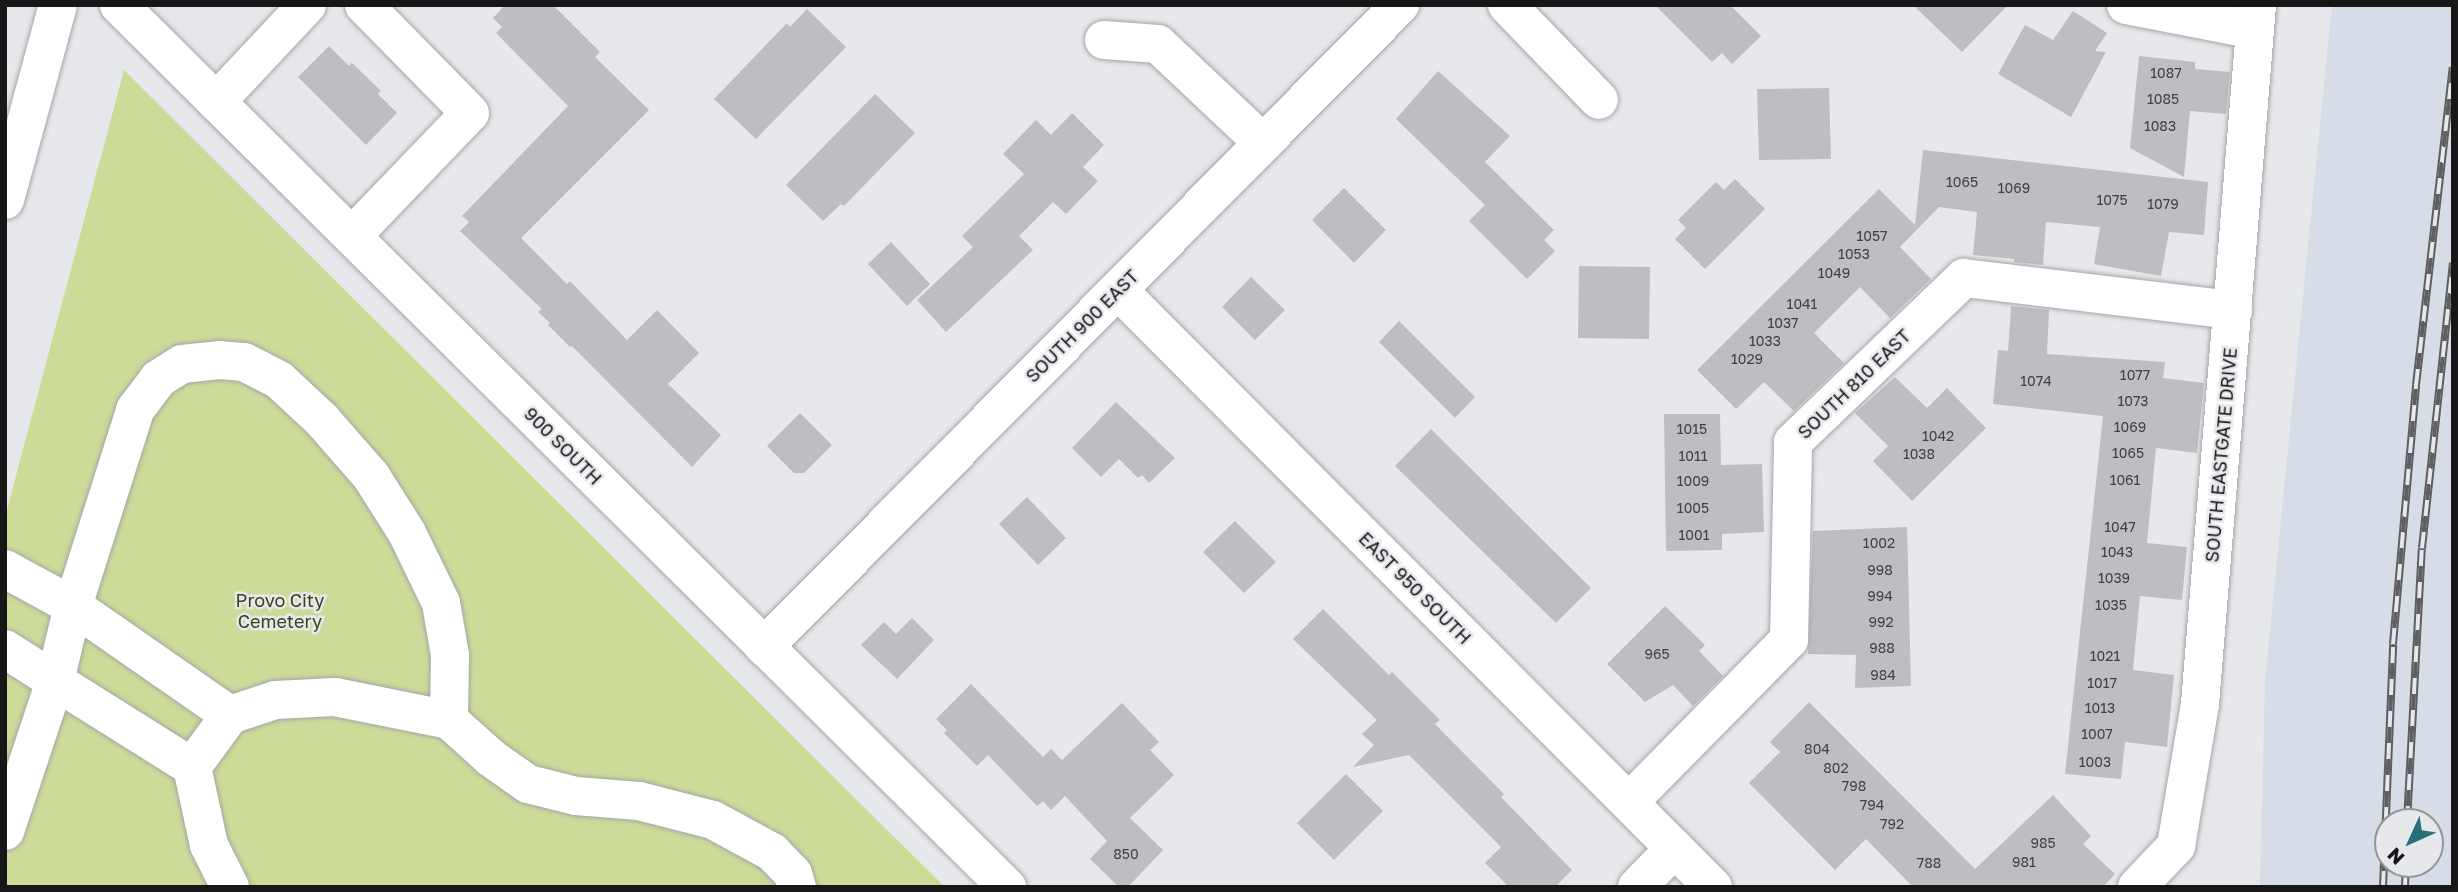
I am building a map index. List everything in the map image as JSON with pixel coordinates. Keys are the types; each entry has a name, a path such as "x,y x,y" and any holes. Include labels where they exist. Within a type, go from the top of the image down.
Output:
{"street":[{"path":"5,200 58,5"},
{"name":"900 SOUTH","path":"119,5 1007,887"},
{"path":"216,102 307,5"},
{"path":"352,236 471,113 364,5"},
{"name":"SOUTH 900 EAST","path":"764,646 1400,5"},
{"path":"1507,5 1599,100"},
{"path":"2126,5 2256,18"},
{"name":"SOUTH EASTGATE DRIVE","path":"2137,887 2176,846 2198,717 2234,310 2256,18"},
{"path":"1104,40 1158,44 1263,144"},
{"name":"SOUTH 810 EAST","path":"1629,802 1788,640 1793,442 1965,278 2234,310"},
{"name":"EAST 950 SOUTH","path":"1118,290 1713,887"},
{"path":"5,831 55,681 73,606 135,410 158,379 182,364 219,360 244,362 279,380 322,420 371,476 407,533 441,603 450,655 449,720"},
{"path":"5,569 73,606 230,716"},
{"path":"5,649 192,767 209,845 230,887"},
{"path":"192,767 230,716 275,699 335,697 449,720 491,758 528,784 576,796 639,802 713,820 772,852 793,874 797,887"},
{"path":"1637,887 1675,848"}],"shaded area":[{"path":"2332,5 2453,5 2453,887 2260,887 2265,680"}],"green space":[{"name":"Provo City Cemetery","path":"124,70 945,887 5,887 5,517"}],"building":[{"path":"505,5 553,5 600,52 595,57 649,110 521,238 567,284 570,281 627,340 657,310 699,353 668,384 721,435 692,467 548,325 550,323 538,312 542,309 460,231 469,222 462,216 568,106 496,33 502,27 493,18"},
{"path":"1655,5 1730,5 1761,36 1732,64 1722,53 1712,62"},
{"path":"1913,5 2008,5 1962,52"},
{"path":"807,9 846,47 756,139 714,99 787,23 790,27"},
{"path":"2073,11 2107,33 2095,51 2106,52 2071,117 1998,74 2025,25 2053,40"},
{"path":"329,46 349,66 352,63 381,91 378,94 397,113 366,145 298,77"},
{"path":"2139,56 2195,62 2195,69 2230,72 2226,114 2190,111 2184,177 2130,148"},
{"path":"1438,71 1510,136 1485,162 1554,230 1544,240 1555,251 1527,279 1469,221 1485,205 1396,119"},
{"path":"1829,88 1831,159 1759,160 1757,89"},
{"path":"875,94 915,133 844,206 841,204 823,221 786,185"},
{"path":"1072,113 1104,145 1083,167 1098,181 1066,214 1053,202 1019,236 1033,250 946,332 917,300 973,247 962,236 1024,174 1003,154 1036,120 1051,135"},
{"path":"1923,150 2208,182 2204,235 2169,232 2161,276 2094,264 2100,227 2046,222 2043,265 2014,262 2014,259 1973,255 1977,212 1939,207 1900,247 1931,279 1890,318 1860,287 1814,333 1844,363 1794,411 1764,382 1736,409 1697,370 1879,189 1915,225"},
{"path":"1735,179 1765,209 1705,269 1675,239 1686,228 1678,220 1716,182 1724,190"},
{"path":"1344,188 1386,230 1354,263 1312,220"},
{"path":"891,242 930,284 907,306 868,264"},
{"path":"1579,266 1650,267 1649,339 1578,338"},
{"path":"1251,277 1285,310 1255,340 1222,307"},
{"path":"2011,306 2049,310 2047,354 2165,362 2163,378 2204,383 2197,453 2156,448 2147,543 2187,547 2182,600 2140,596 2133,670 2174,675 2167,747 2125,742 2121,779 2065,774 2103,416 1993,404 1998,350 2008,351"},
{"path":"1399,321 1475,397 1455,418 1379,342"},
{"path":"1895,377 1927,408 1947,388 1986,428 1912,501 1873,461 1888,446 1855,413"},
{"path":"1116,402 1175,458 1149,483 1142,475 1138,478 1119,459 1101,477 1072,448"},
{"path":"800,413 832,445 804,473 794,473 767,446"},
{"path":"1664,414 1720,414 1721,465 1762,464 1764,532 1722,534 1722,550 1666,551"},
{"path":"1431,429 1591,588 1556,623 1395,466"},
{"path":"1027,497 1066,538 1038,565 999,524"},
{"path":"1235,521 1276,562 1244,593 1203,552"},
{"path":"1907,527 1911,686 1855,688 1856,655 1808,654 1813,531"},
{"path":"1665,606 1705,645 1699,651 1723,676 1693,706 1673,685 1645,702 1607,664"},
{"path":"1323,609 1389,675 1392,672 1440,720 1435,724 1504,794 1501,797 1572,870 1555,887 1509,887 1485,863 1501,847 1409,755 1353,767 1374,745 1362,734 1377,720 1293,639"},
{"path":"912,618 934,640 897,679 861,645 884,622 896,634"},
{"path":"971,684 1043,757 1051,749 1062,760 1122,703 1159,742 1150,750 1174,775 1130,818 1163,850 1128,887 1119,887 1090,859 1107,841 1065,796 1051,810 1043,801 1037,806 988,755 977,766 944,733 947,730 936,719"},
{"path":"1809,702 1975,869 2053,795 2091,836 2083,844 2115,874 2103,887 1913,887 1866,839 1835,870 1749,783 1780,752 1770,742"},
{"path":"1346,774 1383,811 1334,860 1297,823"}],"railway":[{"path":"2383,887 2393,644 2416,385 2453,67"},
{"path":"2408,808 2422,548 2453,263"},
{"path":"2405,878 2405,887"}]}
